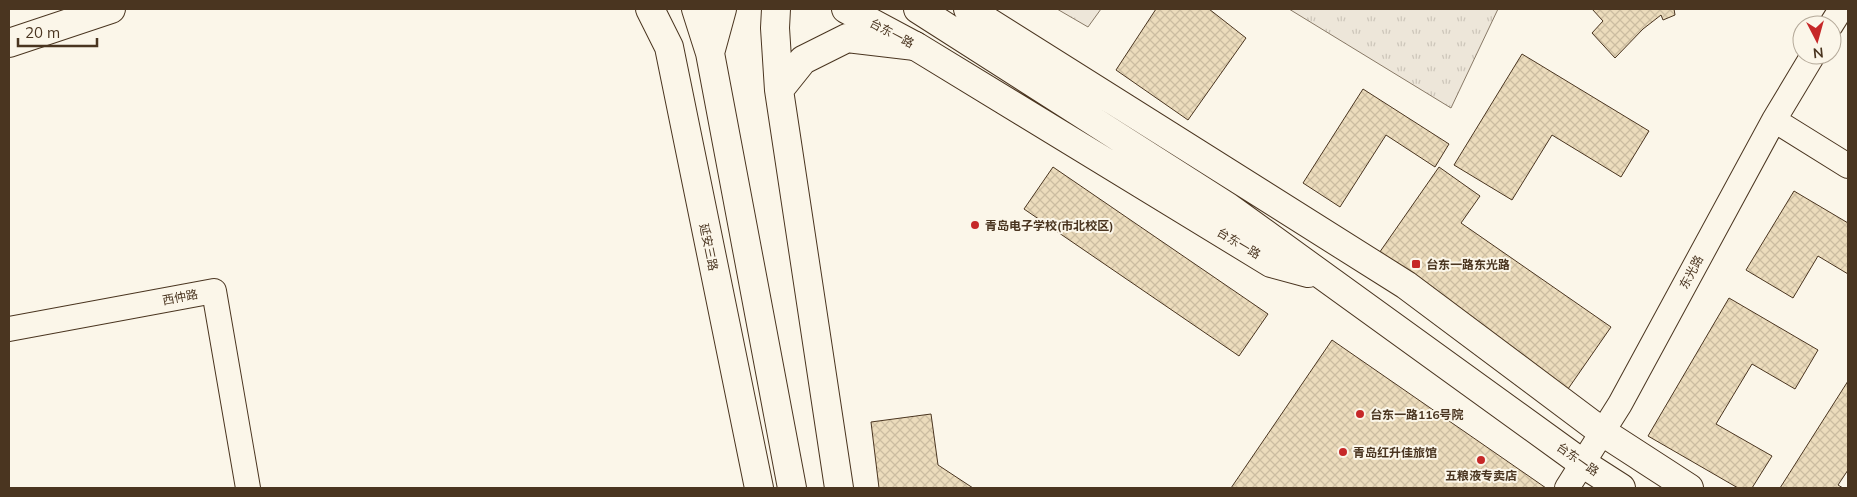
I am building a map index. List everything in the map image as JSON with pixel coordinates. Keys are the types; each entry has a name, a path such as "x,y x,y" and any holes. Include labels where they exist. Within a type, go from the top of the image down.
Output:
{"main road":[{"path":"9,43 110,9"},
{"name":"延安三路","path":"650,9 669,47 759,488"},
{"path":"696,9 710,53 792,488"},
{"path":"710,53 722,9"},
{"path":"776,9 775,28 779,90 839,488"},
{"name":"台东一路","path":"846,9 917,47 1271,263 1324,277 1582,463 1621,488"},
{"path":"918,9 1228,207 1324,277"},
{"path":"968,9 1406,285 1601,431 1689,488"},
{"path":"779,90 802,60 847,38 917,47"}],"street":[{"name":"东光路","path":"1567,488 1601,431 1620,404 1774,120 1807,65"},
{"path":"1774,120 1848,166"},
{"name":"西仲路","path":"9,330 214,291 248,488"}],"green space":[{"path":"1057,9 1101,9 1088,27"},
{"path":"1289,9 1498,9 1451,108"}],"building":[{"path":"1156,9 1209,9 1246,38 1188,120 1116,70"},
{"path":"1592,9 1674,9 1675,15 1663,20 1661,15 1643,29 1615,58 1592,33 1603,21"},
{"path":"1522,54 1649,131 1621,177 1552,135 1512,200 1454,165"},
{"path":"1363,89 1449,144 1435,167 1386,135 1340,207 1303,183"},
{"path":"1053,167 1268,314 1239,356 1024,209"},
{"path":"1439,167 1480,196 1461,223 1611,327 1568,389 1377,256"},
{"path":"1794,191 1848,223 1848,274 1818,256 1793,298 1746,270"},
{"path":"1729,298 1818,350 1795,389 1752,364 1716,424 1772,456 1752,488 1738,488 1648,436"},
{"name":"台东一路116号院","path":"1332,340 1546,488 1231,488"},
{"path":"1848,381 1848,470 1838,485 1843,488 1780,488"},
{"path":"931,414 938,465 973,488 879,488 871,422"}],"place":[{"name":"青岛电子学校(市北校区)","path":"975,225"},
{"name":"台东一路东光路","path":"1416,264"},
{"name":"台东一路116号院","path":"1360,414"},
{"name":"青岛红升佳旅馆","path":"1343,452"},
{"name":"五粮液专卖店","path":"1481,460"}]}
